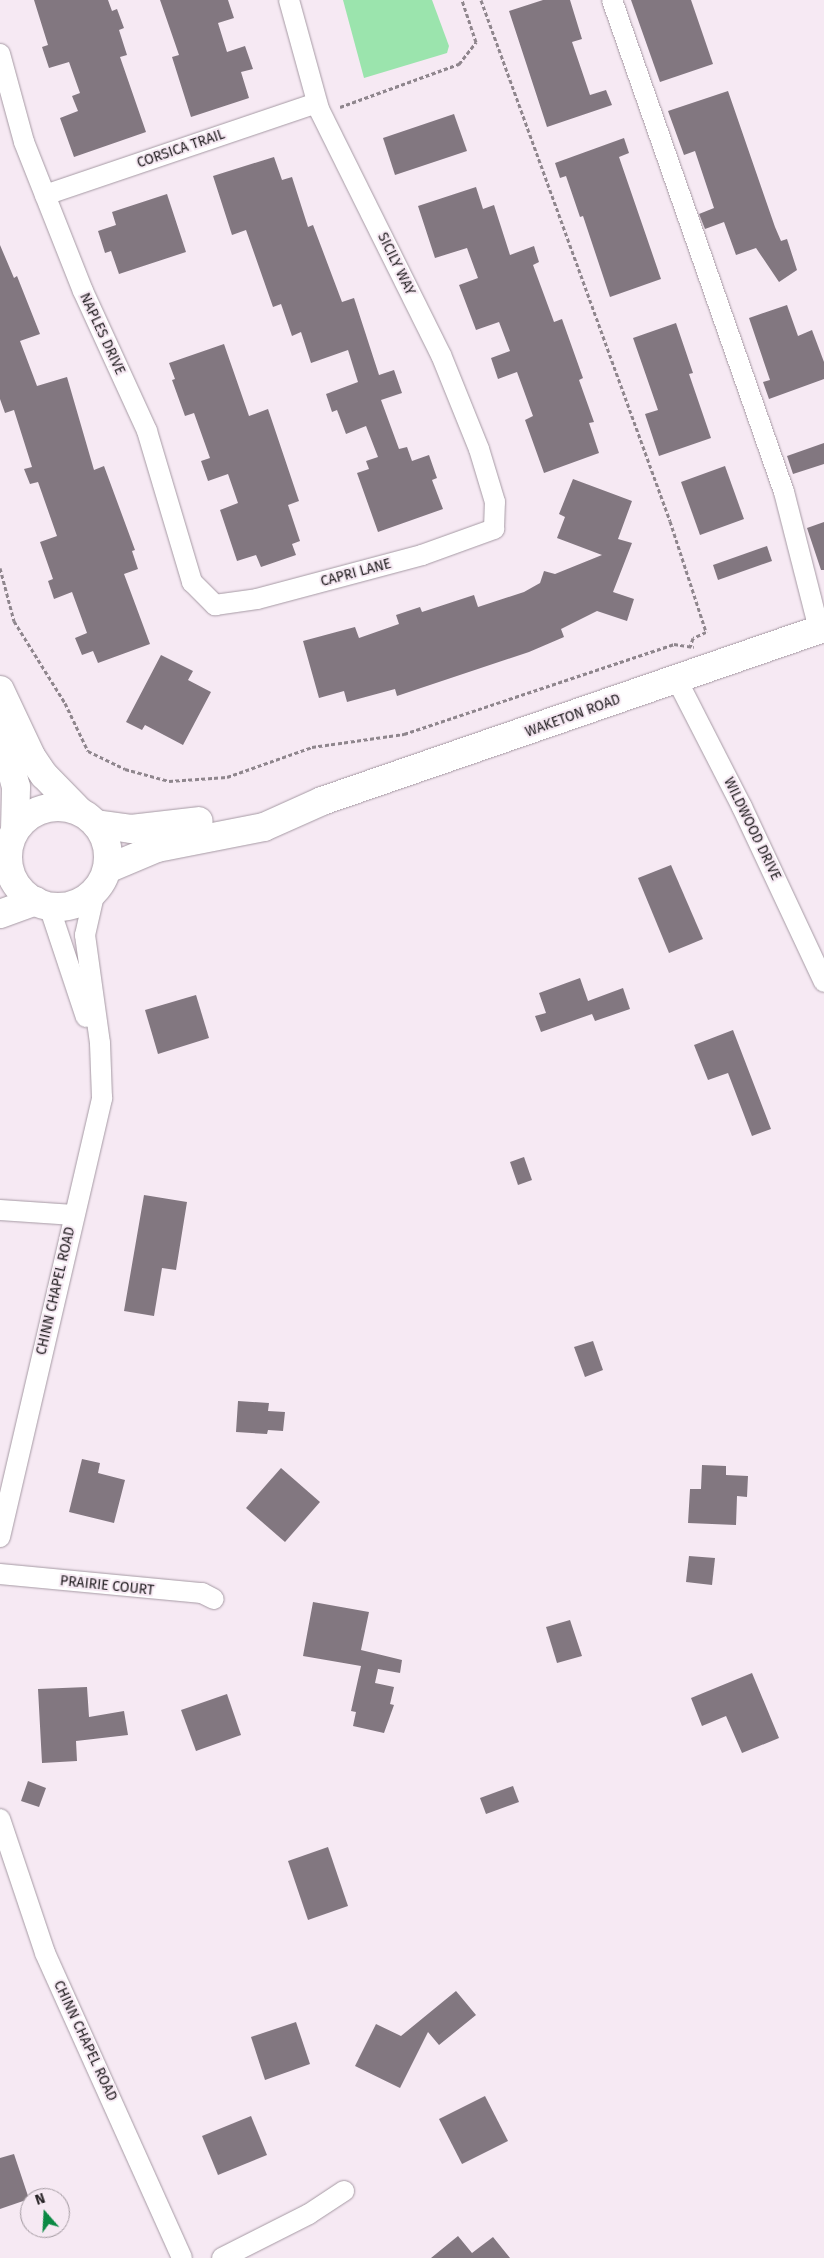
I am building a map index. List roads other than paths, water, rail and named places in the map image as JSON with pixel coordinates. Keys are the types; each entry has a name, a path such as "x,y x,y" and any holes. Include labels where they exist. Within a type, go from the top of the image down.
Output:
{"street":[{"name":"SICILY WAY","path":"289,0 319,108 441,355 490,484 495,502 494,529"},
{"path":"612,0 784,492 821,628"},
{"name":"NAPLES DRIVE","path":"0,54 24,142 83,292 147,431 192,582 215,606"},
{"name":"CORSICA TRAIL","path":"45,195 319,108"},
{"name":"CAPRI LANE","path":"215,606 256,599 422,555 494,529"},
{"name":"WAKETON ROAD","path":"101,880 157,848 264,827 322,801 821,628"},
{"name":"WILDWOOD DRIVE","path":"676,678 742,808 824,982"},
{"path":"0,690 31,756 87,817 107,844 101,880 74,904 42,904 0,914"},
{"path":"0,726 16,787 15,830 4,870 18,888 42,904"},
{"name":"WAKETON ROAD","path":"87,817 150,828 322,801"},
{"path":"15,830 33,813 44,808 56,806 87,817"},
{"name":"CHINN CHAPEL ROAD","path":"0,1537 102,1098 100,1043 85,935 101,880"},
{"name":"CHINN CHAPEL ROAD","path":"42,904 86,1016 100,1043"},
{"path":"0,1210 74,1215"},
{"name":"PRAIRIE COURT","path":"0,1574 202,1593 214,1599"},
{"name":"CHINN CHAPEL ROAD","path":"0,1819 45,1953 182,2258"},
{"path":"222,2258 309,2214 344,2191"}]}
